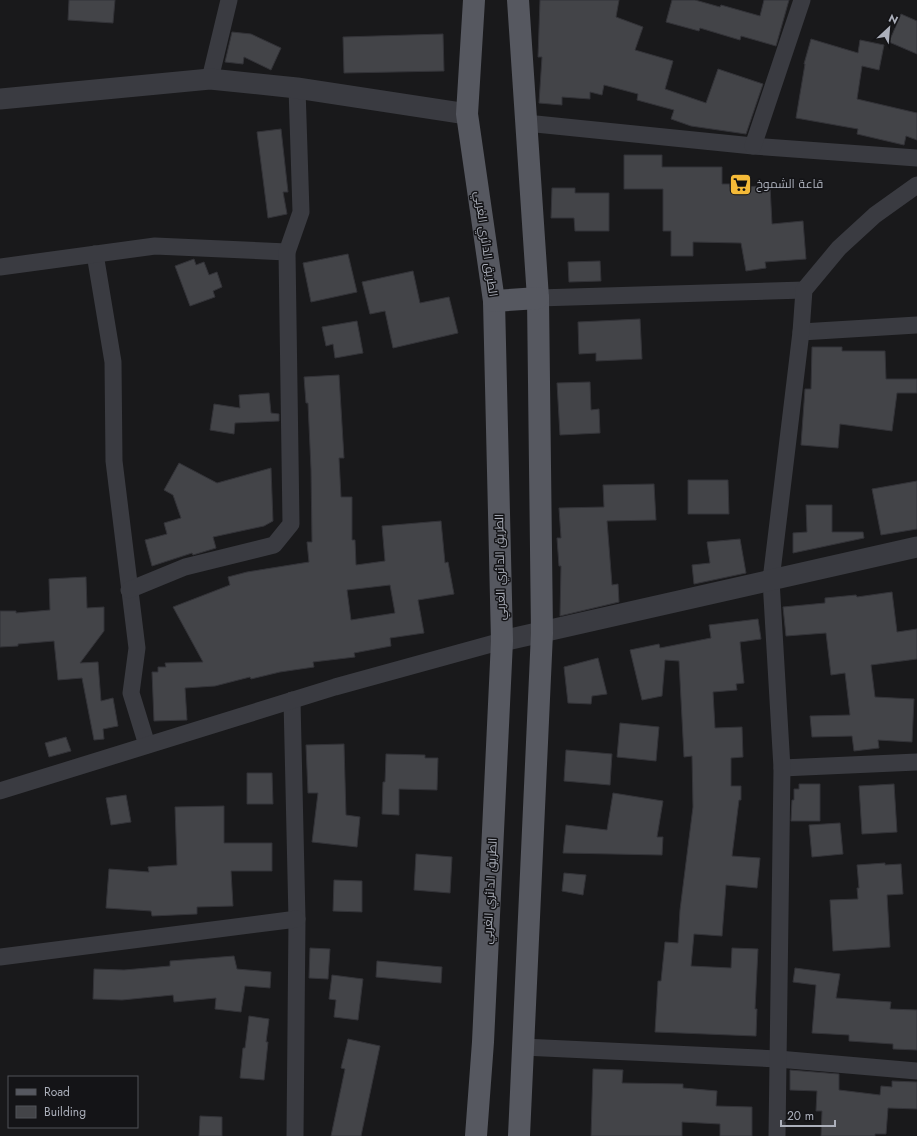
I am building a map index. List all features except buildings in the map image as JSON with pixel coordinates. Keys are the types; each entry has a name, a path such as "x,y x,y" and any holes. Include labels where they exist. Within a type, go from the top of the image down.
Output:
{"main road":[{"name":"الطريق الدائري الغربي","path":"474,0 467,114 494,302 502,641 483,1042 476,1136"},
{"path":"518,0 538,298 542,633 519,1136"},
{"path":"494,302 538,298"}],"street":[{"path":"210,79 229,0"},
{"path":"753,146 802,0"},
{"path":"0,99 210,79 297,88 467,114"},
{"path":"129,590 185,567 274,545 290,524 287,252 301,212 297,88"},
{"path":"526,123 753,146 917,158"},
{"path":"777,1136 782,768 771,580 801,332 804,290 839,248 875,215 917,185"},
{"path":"0,267 155,246 287,252"},
{"path":"94,254 113,362 114,462 137,648 131,693 147,745"},
{"path":"538,298 804,290"},
{"path":"801,332 917,324"},
{"path":"0,791 335,687 502,641 917,547"},
{"path":"292,700 297,919 295,1136"},
{"path":"782,768 917,762"},
{"path":"0,957 297,919"},
{"path":"523,1047 778,1059 917,1070"}],"place":[{"name":"قاعة الشموخ","path":"741,184"}]}
